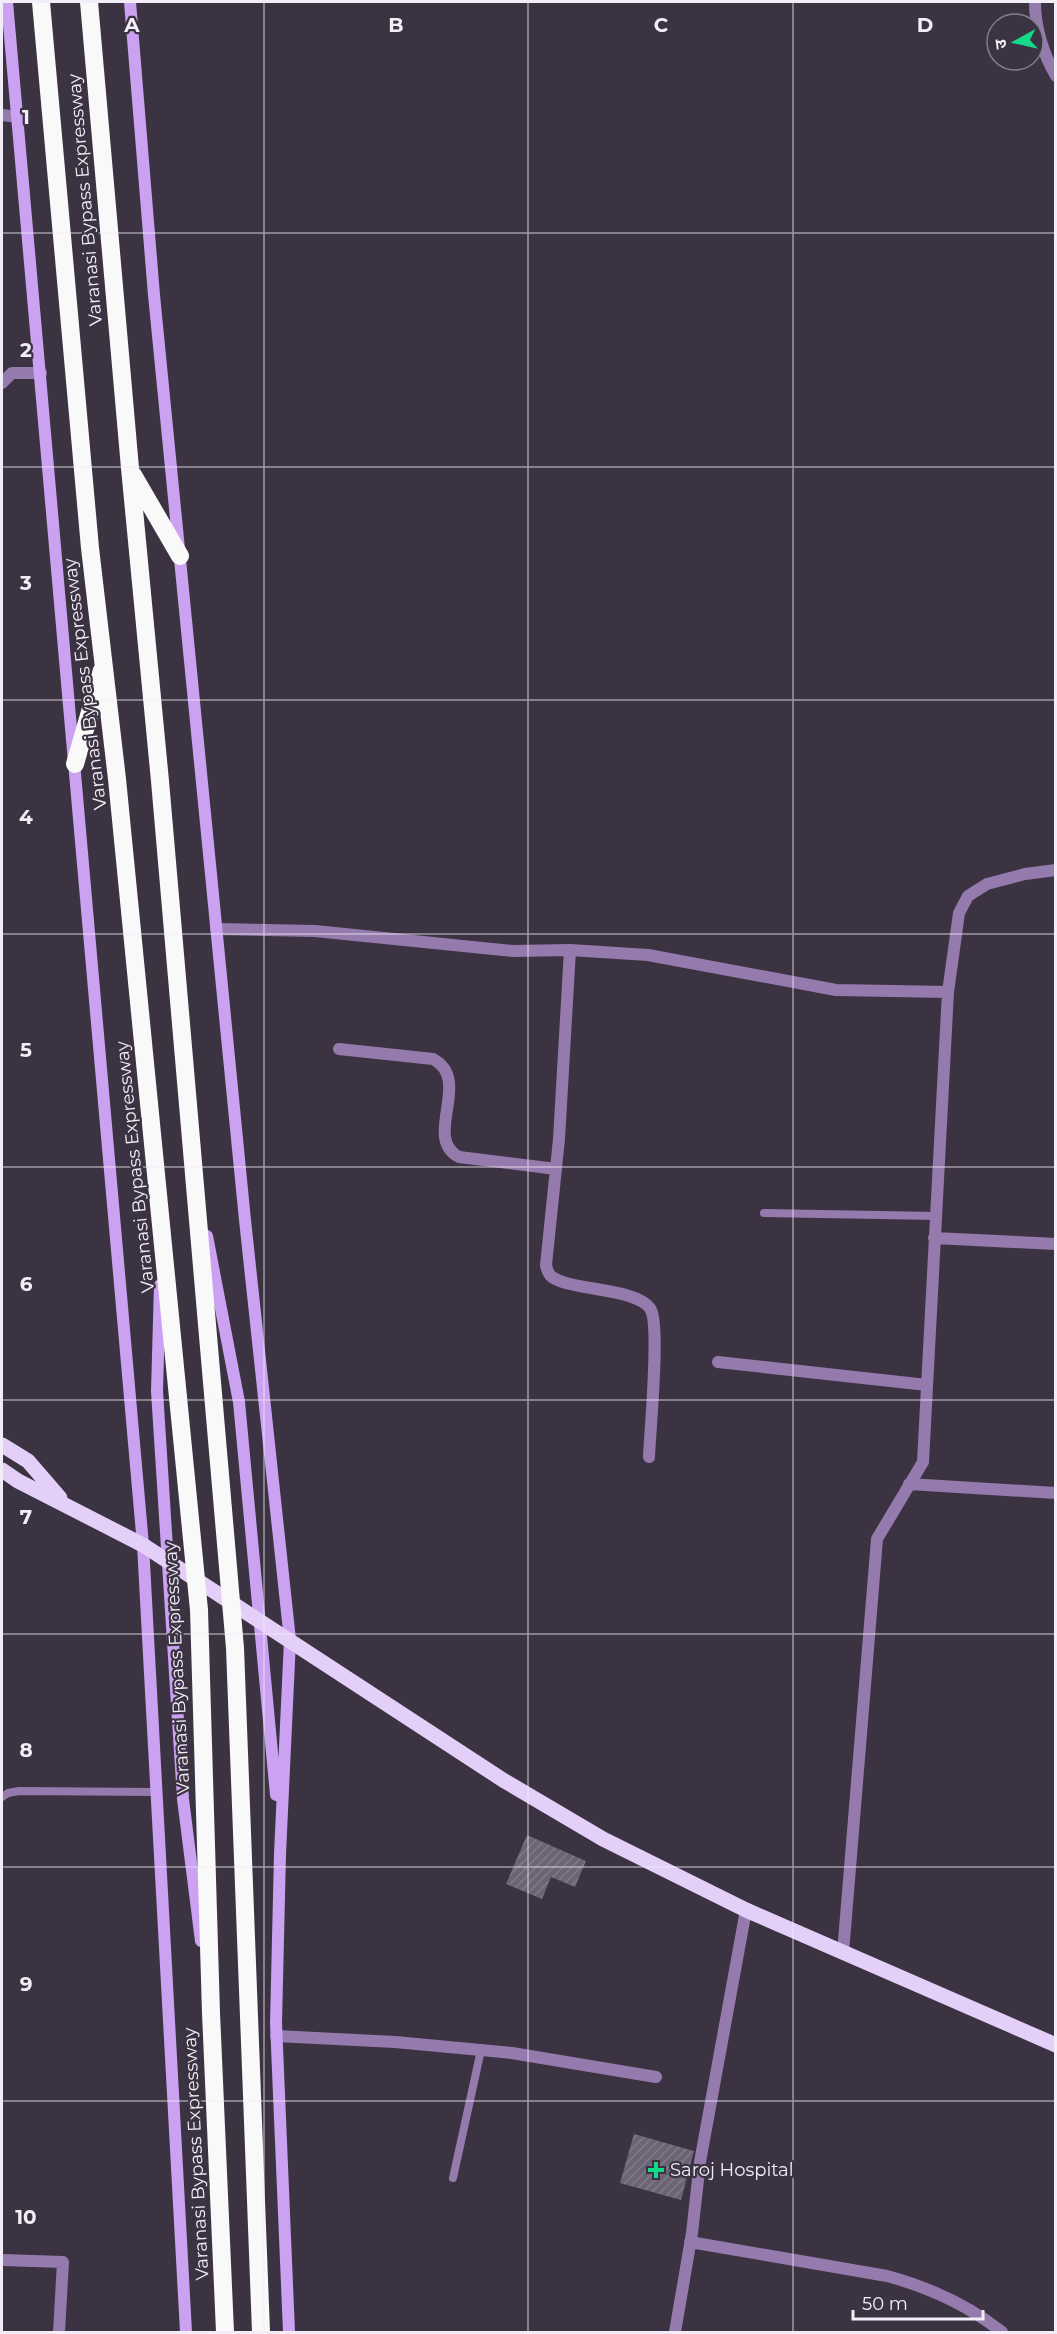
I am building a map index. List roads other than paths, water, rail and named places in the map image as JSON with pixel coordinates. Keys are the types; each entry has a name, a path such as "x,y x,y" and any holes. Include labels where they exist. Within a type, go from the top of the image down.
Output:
{"highway":[{"name":"Varanasi Bypass Expressway","path":"41,2 90,548 117,779 199,1610 211,2013 225,2332"},
{"name":"Varanasi Bypass Expressway","path":"88,2 160,782 235,1648 261,2332"},
{"path":"130,468 180,555"},
{"path":"75,764 104,662"}],"main road":[{"path":"2,1445 28,1461 64,1502"},
{"path":"2,1470 18,1481 64,1502 143,1545 503,1780 573,1822 684,1881 746,1910 1056,2045"}],"street":[{"path":"7,2 143,1545 186,2332"},
{"path":"130,2 153,284 216,929 290,1640 280,1854 276,2036 289,2332"},
{"path":"1035,2 1035,18 1048,62 1056,76"},
{"path":"2,115 18,117"},
{"path":"2,383 12,373 41,373"},
{"path":"843,1953 877,1539 923,1462 948,992 959,913 968,896 987,884 1026,874 1056,870"},
{"path":"216,929 315,931 513,951 570,950 648,955 836,990 948,992"},
{"path":"570,950 559,1139 546,1265 548,1273 560,1281 612,1292 644,1302 651,1309 655,1333 649,1457"},
{"path":"339,1049 433,1059 442,1064 448,1075 449,1092 444,1139 447,1149 452,1154 459,1157 555,1169"},
{"path":"194,1167 239,1402 273,1752 280,1854"},
{"path":"161,1214 158,1391 160,1438 183,1798 211,2013"},
{"path":"934,1238 1056,1245"},
{"path":"718,1362 927,1385"},
{"path":"909,1484 1056,1493"},
{"path":"675,2332 700,2162 746,1910"},
{"path":"276,2036 395,2042 512,2053 656,2077"},
{"path":"690,2242 887,2276 914,2283 976,2313 1002,2332"},
{"path":"2,2260 63,2262 59,2332"}],"lane":[{"path":"764,1213 936,1216"},
{"path":"2,1797 19,1791 156,1792"},
{"path":"453,2178 481,2050"}],"place":[{"name":"Saroj Hospital","path":"656,2170"}]}
